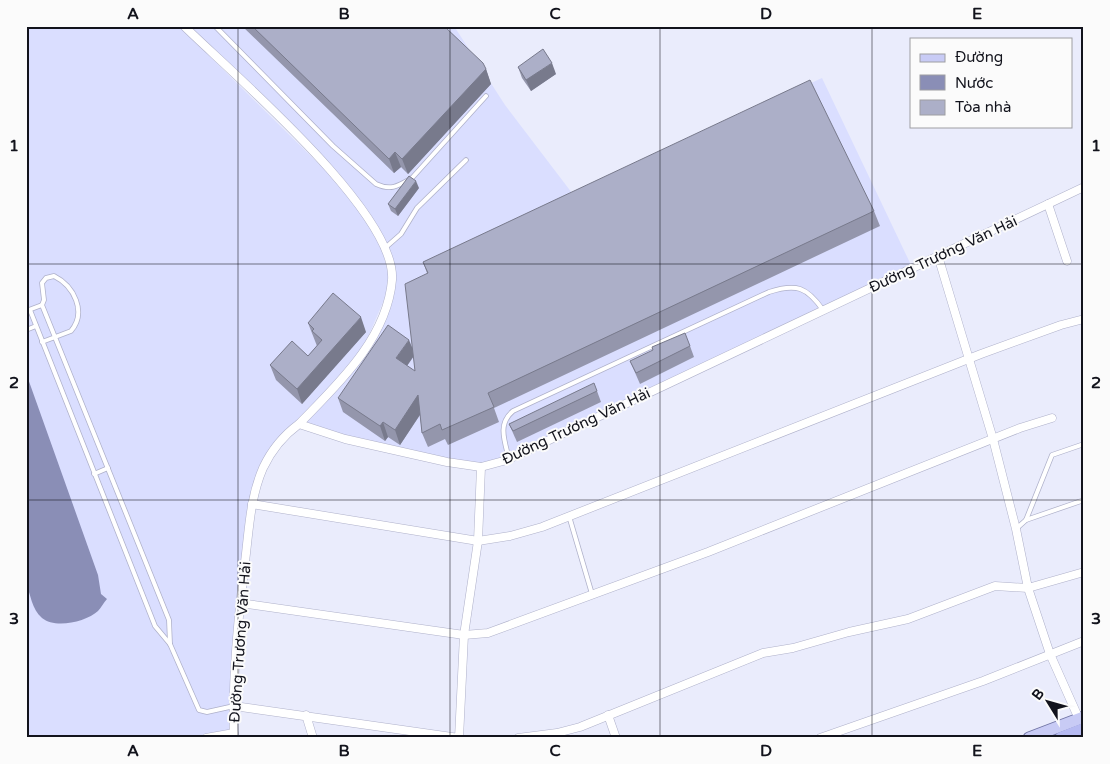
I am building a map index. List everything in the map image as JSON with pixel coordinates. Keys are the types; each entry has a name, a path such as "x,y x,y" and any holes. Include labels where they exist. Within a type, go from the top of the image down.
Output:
{"highway":[{"path":"1061,738 1083,725"}],"main road":[{"path":"1029,738 1083,725"}],"street":[{"path":"184,26 328,168 364,210 385,248 390,262 392,278 390,294 367,347 330,392 299,424"},
{"name":"Đường Trương Văn Hải","path":"234,735 240,604 252,504 264,466 286,434 299,424 354,441 447,462 481,467 510,459 1084,187"},
{"path":"1048,204 1067,261"},
{"path":"938,256 993,439 1016,529 1028,588 1050,654 1083,725"},
{"path":"252,504 478,541 520,534 969,358 1061,325 1084,320"},
{"path":"240,604 464,635 497,630 708,552 993,439 1052,418"},
{"path":"234,706 459,738 464,635 478,541 481,467"},
{"path":"518,738 557,733 608,715 763,653 793,648 849,632 908,619 995,586 1028,588 1084,572"},
{"path":"820,738 845,734 1084,641"},
{"path":"608,715 616,738"},
{"path":"306,716 313,738"},
{"path":"206,738 234,735"}],"lane":[{"path":"215,26 333,146 376,184 382,187 397,188 412,178 486,96"},
{"path":"385,248 401,234 417,208 466,160"},
{"path":"42,342 55,337 71,331 74,326 78,304 74,293 59,278 54,276 46,278 42,283 44,300 42,305 55,337 108,468 169,620 170,644"},
{"path":"510,459 503,428 506,417 513,411 769,292 786,286 806,291 814,296 823,310"},
{"path":"42,305 28,311 36,326 154,626 170,644 199,710 208,712 234,706"},
{"path":"26,330 36,326"},
{"path":"1026,520 1052,455 1084,444"},
{"path":"94,474 108,468"},
{"path":"1016,529 1026,520 1084,500"},
{"path":"569,516 592,594"}],"shaded area":[{"path":"26,26 179,26 326,171 361,212 382,249 389,278 387,293 365,344 327,391 282,434 261,464 248,504 237,603 231,730 188,738 26,738"},
{"path":"189,26 454,26 505,105 572,193 822,78 911,265 505,457 481,463 448,459 347,436 305,423 332,395 385,317 393,295 395,277 393,261 387,243 366,208 331,166"}],"water":[{"path":"26,373 98,575 101,594 107,599 93,615 70,623 55,623 42,618 34,606 26,582"}],"building":[{"path":"252,26 444,26 483,63 486,69 402,159 395,152 389,159"},
{"path":"543,49 552,63 526,80 518,67"},
{"path":"810,80 874,211 488,393 494,407 442,430 440,424 422,433 418,395 395,430 383,422 380,426 338,398 388,325 409,340 396,358 415,371 405,284 428,273 423,262"},
{"path":"409,176 416,181 395,209 388,204"},
{"path":"333,293 361,317 297,389 270,365 292,341 308,356 322,340 312,331 314,329 308,323"},
{"path":"685,333 690,346 636,373 630,361 653,350 652,347"},
{"path":"594,383 597,391 513,431 509,424"}]}
